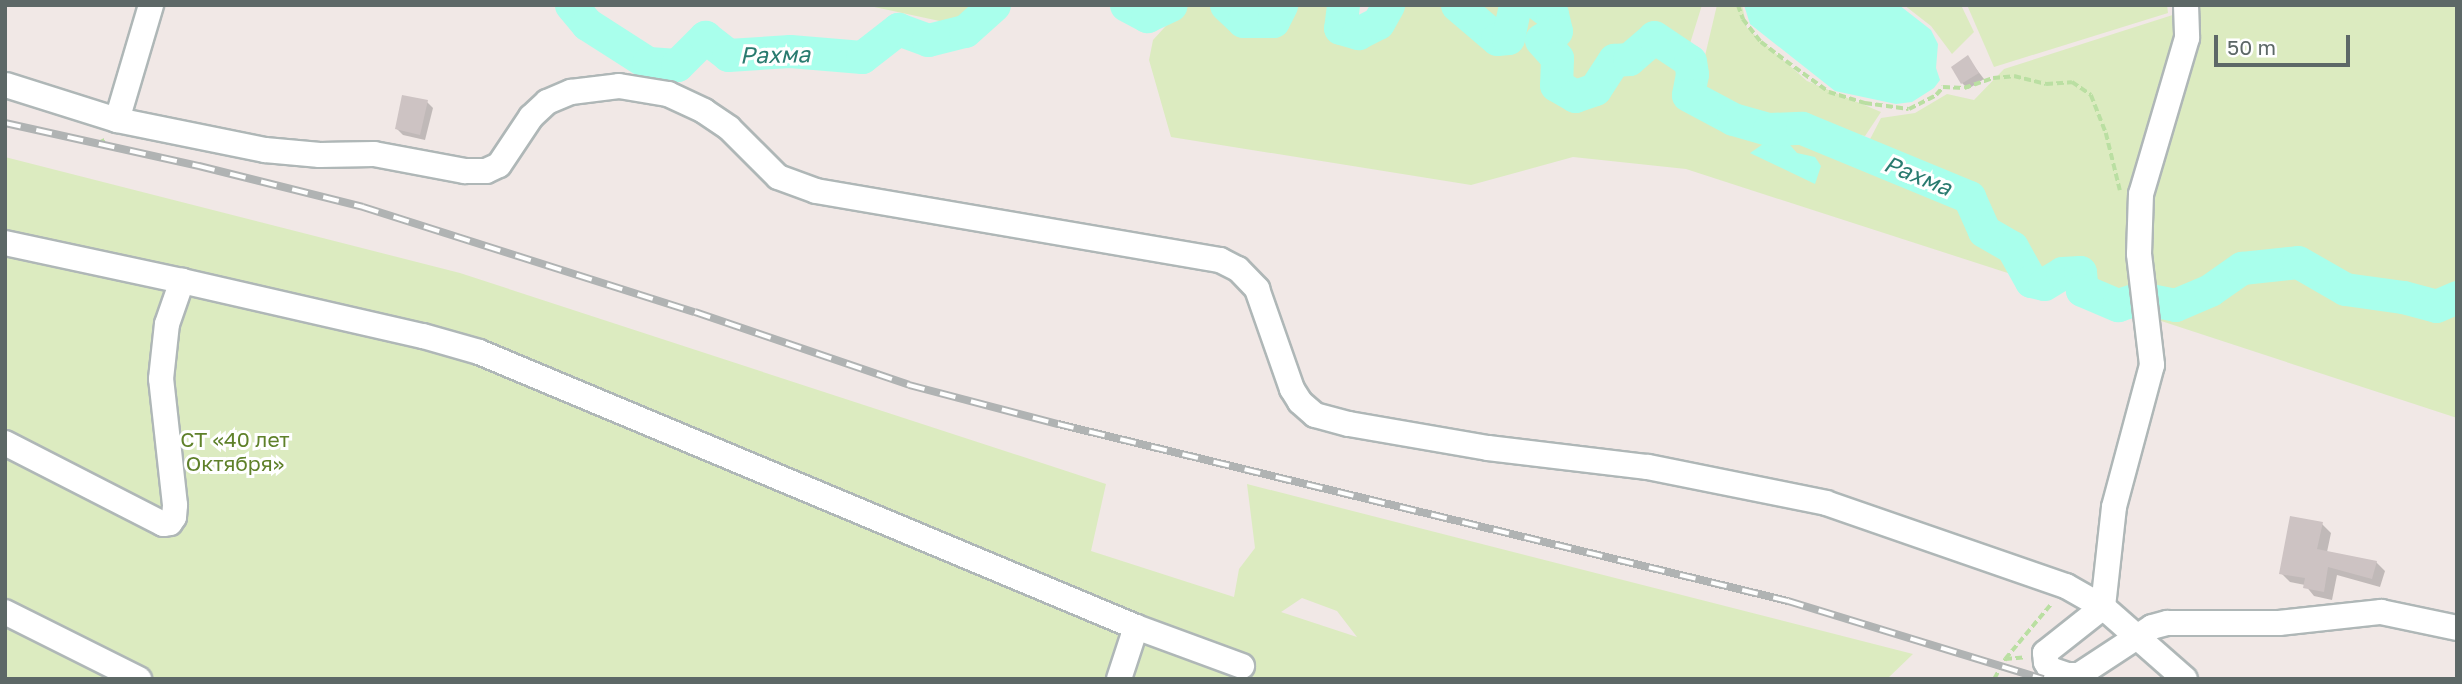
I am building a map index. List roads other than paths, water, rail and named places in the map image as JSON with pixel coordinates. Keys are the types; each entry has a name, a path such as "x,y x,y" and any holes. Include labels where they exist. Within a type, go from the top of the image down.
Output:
{"street":[{"path":"117,120 150,5"},
{"path":"2186,5 2187,38 2183,55 2141,194 2142,284 2152,365 2114,507 2103,607 2045,653 2050,669 2067,675 2079,675 2152,626 2167,623 2279,623 2382,612 2457,628"},
{"path":"6,85 117,120 265,150 320,155 374,154 465,171 486,172 499,165 531,117 547,102 571,92 619,86 668,94 705,111 729,128 778,177 816,191 1220,260 1238,269 1257,289 1292,389 1300,402 1315,415 1349,424 1488,448 1648,467 1826,503 2066,586 2103,607 2185,679"},
{"path":"5,243 423,336 479,352 1136,628 1242,666"},
{"path":"5,443 163,524 170,523 174,517 175,505 161,379 167,324 181,281"},
{"path":"5,612 139,679"},
{"path":"1119,679 1136,628"}],"waterway":[{"name":"Рахма","path":"571,5 587,24 648,63 677,65 705,37 728,55 790,51 862,57 898,29 928,40 965,31 994,5"},
{"name":"Рахма","path":"1126,5 1147,16 1171,5"},
{"name":"Рахма","path":"1226,5 1243,21 1273,21 1281,5"},
{"name":"Рахма","path":"1343,5 1340,28 1358,33 1378,23 1388,5"},
{"name":"Рахма","path":"1457,5 1497,39 1508,38 1515,5"},
{"name":"Рахма","path":"1540,5 1552,14 1556,31 1541,40 1557,58 1556,85 1575,96 1595,89 1614,60 1629,59 1654,37 1690,61 1692,74 1688,95 1733,119 1769,129 1802,128 1969,197 1984,231 2012,247 2031,281 2044,284 2062,273 2080,272 2082,290 2118,305 2140,298 2175,305 2210,290 2242,268 2298,262 2345,289 2403,297 2436,306 2457,297"}],"railway":[{"path":"5,123 199,166 363,207 695,312 909,385 1058,424 1788,601 2043,679"}],"park label":[{"name":"СТ «40 лет Октября»","path":"235,451"}]}
